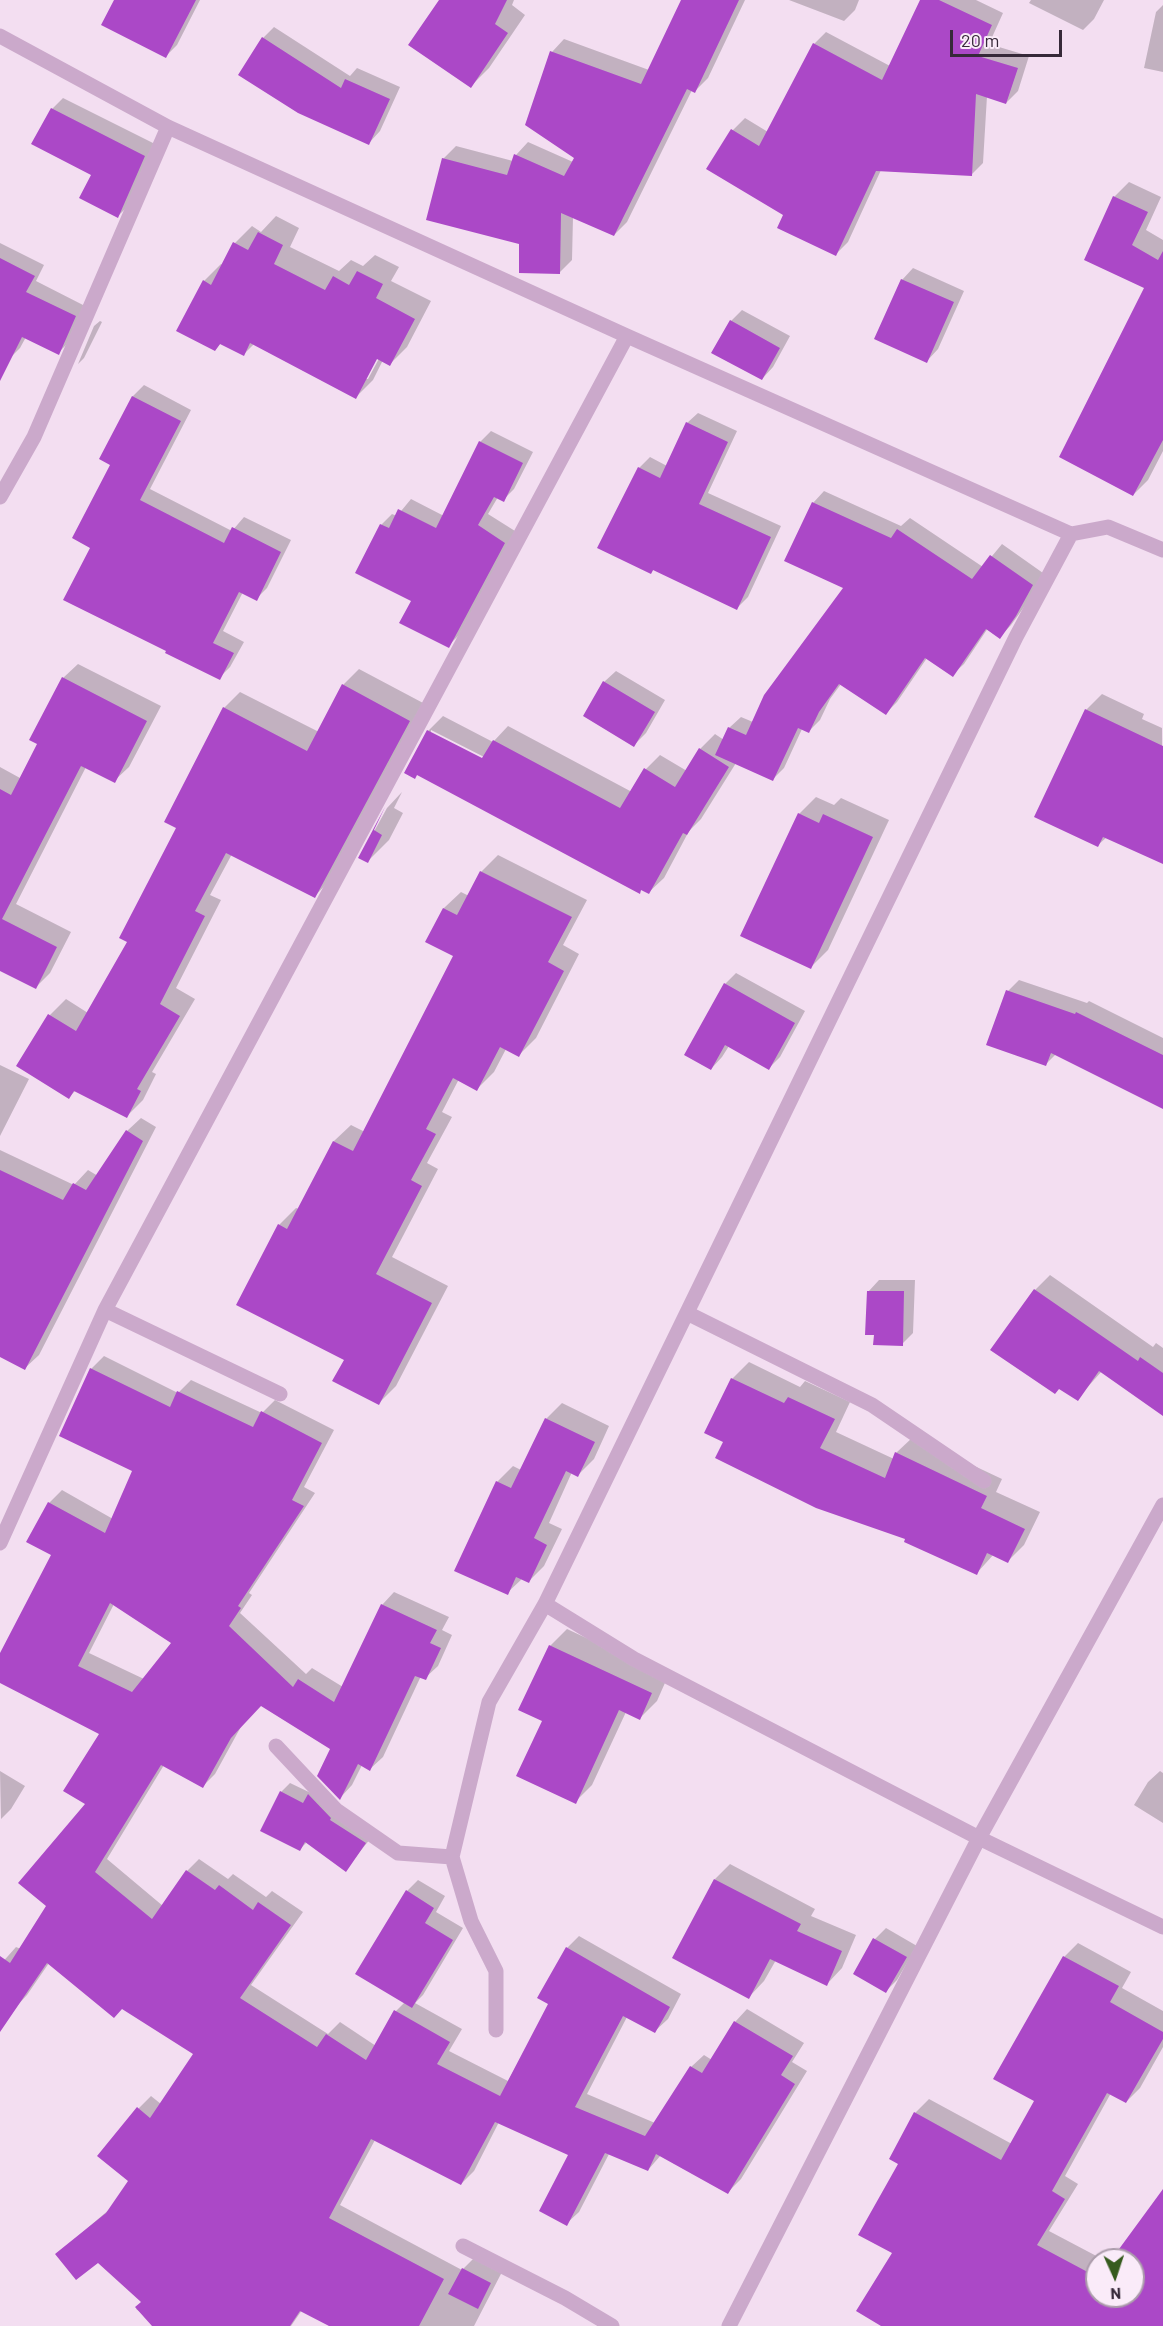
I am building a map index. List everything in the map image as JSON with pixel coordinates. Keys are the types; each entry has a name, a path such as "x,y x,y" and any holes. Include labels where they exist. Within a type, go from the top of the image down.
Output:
{"street":[{"path":"0,36 168,127 627,336 1071,534 1108,527 1163,550"},
{"path":"0,497 34,437 168,127"},
{"path":"0,1543 105,1310 627,336"},
{"path":"496,2030 495,1971 471,1920 452,1857 489,1702 545,1604 1016,637 1071,534"},
{"path":"105,1310 280,1394"},
{"path":"687,1313 872,1405 984,1481"},
{"path":"729,2326 979,1838 1163,1505"},
{"path":"545,1604 634,1659 979,1838 1163,1927"},
{"path":"276,1746 336,1810 398,1853 452,1857"},
{"path":"463,2246 566,2298 612,2326"}],"building":[{"path":"114,0 196,0 166,58 101,25"},
{"path":"439,0 507,0 495,24 508,33 471,88 408,45"},
{"path":"681,0 739,0 695,93 687,89 614,236 561,213 560,274 519,273 519,244 426,220 442,158 507,175 514,154 564,176 574,158 525,125 550,51 641,84"},
{"path":"920,0 939,0 992,25 978,56 1018,68 1006,104 976,94 972,176 876,171 836,256 777,228 783,215 706,169 731,129 759,146 813,43 882,80"},
{"path":"262,37 341,88 345,79 390,99 369,145 298,113 238,75"},
{"path":"51,108 145,156 118,218 79,198 91,175 31,144"},
{"path":"1113,196 1148,212 1132,245 1158,260 1163,251 1163,440 1133,496 1059,457 1144,288 1084,260"},
{"path":"258,232 283,245 274,264 325,290 333,276 349,285 357,271 383,284 376,298 415,319 390,366 377,359 356,399 250,343 244,356 220,344 215,351 176,331 203,280 211,285 233,242 248,250"},
{"path":"0,258 35,276 26,292 76,316 59,355 22,337 0,381"},
{"path":"901,279 954,302 927,363 874,339"},
{"path":"730,320 780,348 762,380 711,353"},
{"path":"132,396 181,421 140,500 224,543 232,527 281,552 257,601 239,592 213,643 234,653 220,680 63,600 90,548 72,538 110,465 99,459"},
{"path":"686,422 728,442 699,504 771,537 737,610 653,570 651,574 597,548 638,467 660,478"},
{"path":"479,441 523,463 504,502 494,497 478,525 505,543 449,648 399,623 411,601 355,573 380,524 389,528 398,509 436,528"},
{"path":"812,502 891,538 897,529 972,579 990,555 1033,585 1000,639 986,629 953,677 925,658 886,715 839,684 819,712 809,733 798,728 773,781 715,755 728,727 746,735 764,695 843,588 784,561"},
{"path":"62,677 147,721 115,783 81,766 2,919 57,947 36,989 0,971 0,789 11,795 37,744 29,740"},
{"path":"603,681 655,712 634,747 583,716"},
{"path":"342,684 410,721 315,898 226,853 195,911 205,916 160,1004 180,1016 137,1089 141,1091 127,1118 74,1091 69,1099 16,1066 48,1014 76,1031 127,942 119,938 176,828 164,822 223,707 307,751"},
{"path":"1085,709 1163,746 1163,864 1103,837 1098,847 1034,817"},
{"path":"427,730 482,758 493,740 620,808 644,768 675,787 699,748 729,767 687,835 683,833 649,894 641,890 640,894 417,775 415,779 404,773"},
{"path":"385,807 374,830 382,835 368,863 358,858"},
{"path":"798,813 819,823 823,814 873,837 811,969 740,936"},
{"path":"480,871 572,917 548,962 564,971 519,1057 500,1047 477,1091 453,1078 426,1129 436,1134 411,1180 422,1186 376,1274 432,1303 379,1405 332,1381 344,1360 236,1305 278,1224 287,1229 333,1141 353,1151 453,956 425,942 443,908 457,915"},
{"path":"724,983 795,1023 769,1070 725,1045 711,1070 684,1055"},
{"path":"1006,990 1075,1014 1076,1012 1163,1055 1163,1109 1051,1053 1046,1066 986,1045"},
{"path":"126,1130 143,1141 25,1370 0,1357 0,1170 63,1200 73,1183 86,1190"},
{"path":"1034,1289 1138,1361 1140,1357 1163,1373 1163,1416 1099,1371 1078,1401 1059,1389 1055,1394 990,1350"},
{"path":"867,1291 904,1291 903,1346 873,1345 874,1335 865,1335"},
{"path":"90,1368 170,1407 177,1391 253,1427 261,1411 322,1443 292,1500 304,1506 238,1606 241,1608 229,1626 293,1687 298,1679 334,1702 381,1604 437,1630 430,1643 441,1648 426,1680 415,1676 370,1771 358,1764 340,1800 317,1776 330,1749 261,1706 231,1738 203,1788 161,1765 95,1872 152,1919 186,1870 215,1890 219,1885 253,1910 258,1902 291,1925 240,1998 317,2047 326,2034 366,2060 394,2010 450,2042 437,2064 500,2096 548,2004 537,1998 566,1947 670,2007 655,2033 623,2016 575,2107 645,2136 690,2066 702,2073 734,2021 793,2056 781,2075 795,2084 728,2194 656,2154 648,2171 605,2153 567,2226 539,2211 568,2155 495,2122 461,2185 371,2139 329,2218 444,2279 419,2326 329,2326 300,2311 290,2326 152,2326 135,2307 141,2302 98,2263 76,2280 55,2254 106,2213 128,2181 97,2156 137,2107 150,2118 193,2054 122,2009 114,2018 47,1963 0,2032 0,1956 10,1963 46,1906 18,1883 85,1804 63,1791 99,1734 0,1683 0,1653 51,1555 26,1542 48,1502 105,1533 132,1471 59,1436","holes":["110,1603 171,1643 132,1692 78,1666"]},
{"path":"731,1378 784,1403 788,1397 835,1419 820,1448 885,1478 895,1452 987,1496 981,1508 1025,1529 1008,1563 987,1553 977,1575 904,1542 905,1539 816,1508 715,1458 723,1442 704,1433"},
{"path":"545,1418 595,1442 578,1477 566,1471 534,1538 547,1545 529,1583 516,1577 508,1595 454,1571 496,1481 511,1488"},
{"path":"549,1645 652,1693 640,1720 619,1710 576,1804 516,1776 542,1721 518,1710"},
{"path":"280,1791 303,1803 308,1794 331,1818 330,1820 366,1843 346,1872 305,1842 300,1851 260,1831"},
{"path":"714,1879 801,1924 797,1931 842,1951 827,1986 770,1959 749,1999 672,1958"},
{"path":"406,1890 434,1908 425,1923 453,1940 412,2008 355,1974"},
{"path":"873,1938 907,1957 886,1993 853,1974"},
{"path":"1063,1956 1119,1986 1110,2002 1163,2032 1163,2039 1126,2103 1107,2093 1052,2191 1065,2199 1037,2245 1085,2271 1085,2308 1145,2308 1145,2248 1120,2248 1163,2189 1163,2326 881,2326 856,2311 892,2253 858,2235 898,2164 889,2159 914,2112 1001,2160 1034,2101 993,2079"},
{"path":"462,2268 491,2283 478,2309 448,2294"}]}
